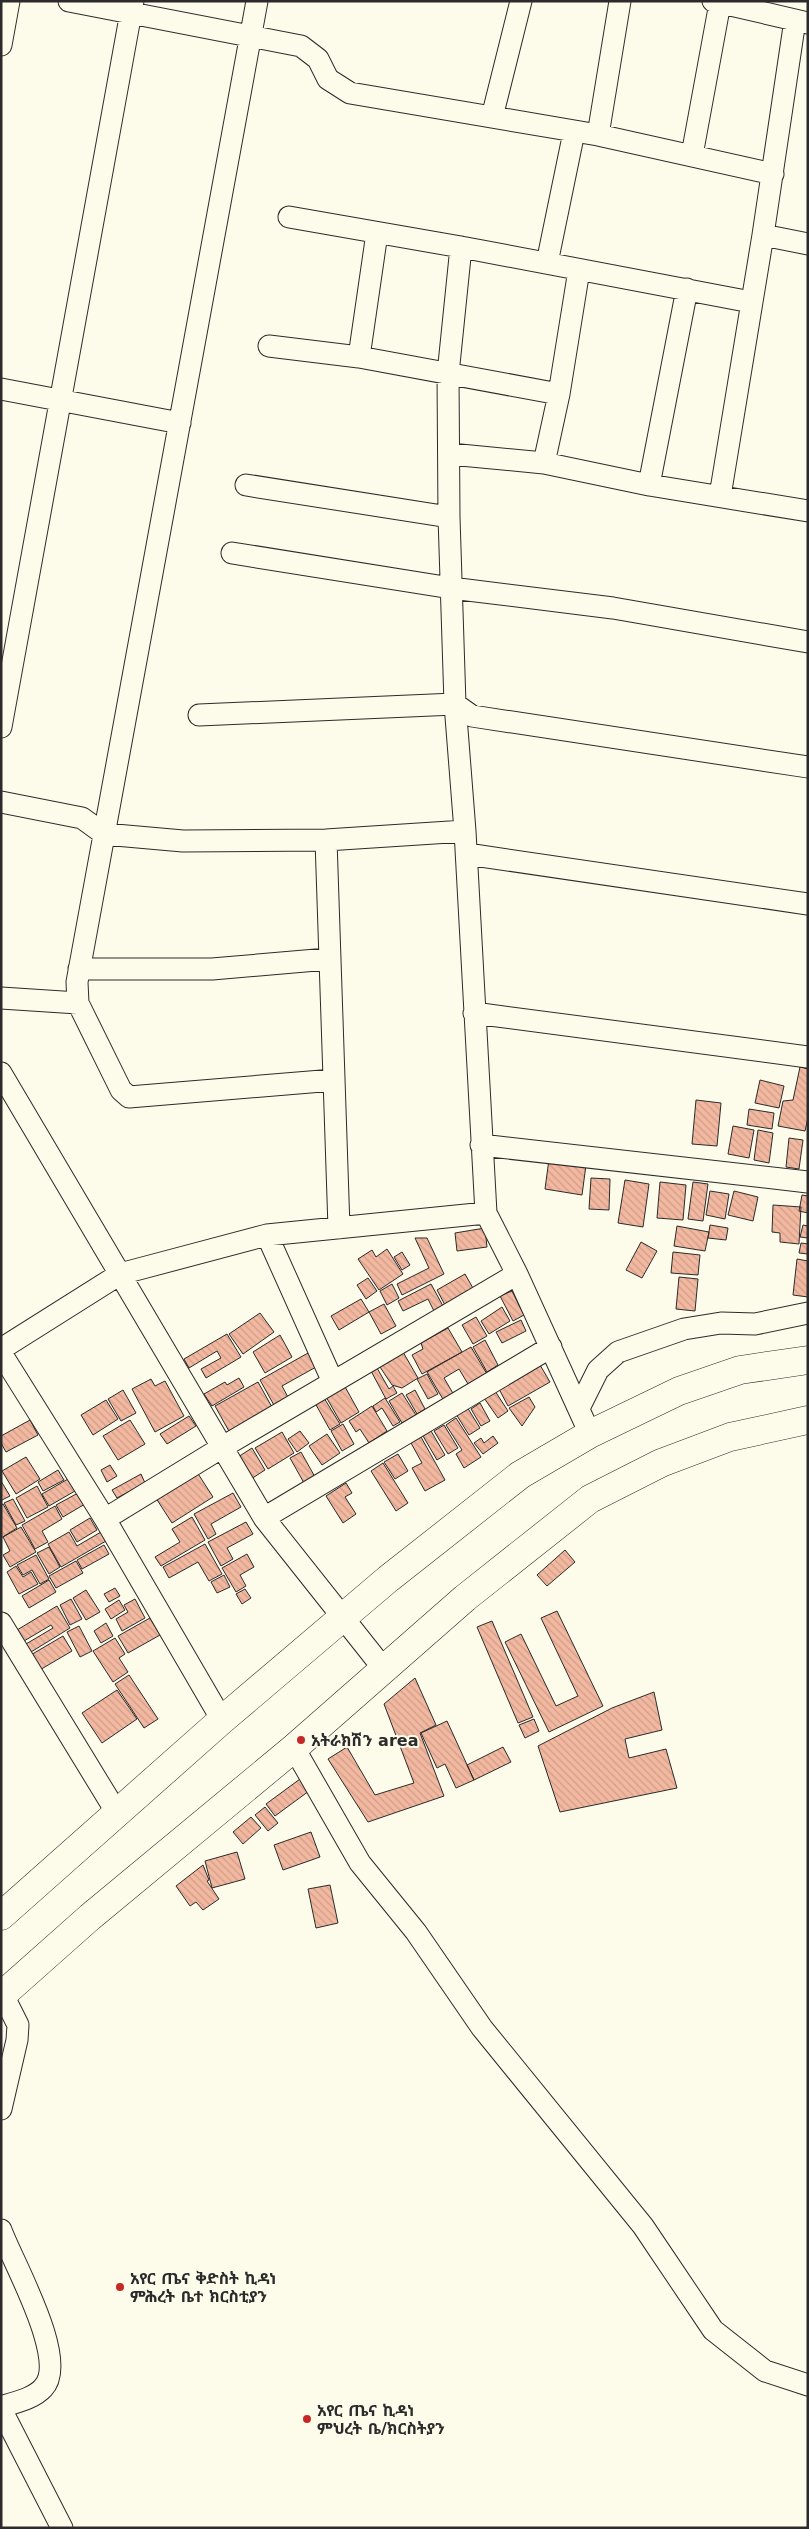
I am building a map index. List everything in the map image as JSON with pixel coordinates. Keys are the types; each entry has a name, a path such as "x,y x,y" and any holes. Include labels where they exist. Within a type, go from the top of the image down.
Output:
{"main road":[{"path":"1,1916 222,1720 344,1616 520,1475 590,1434 679,1391 740,1370 808,1360"},
{"path":"2,1995 90,1917 294,1748 383,1668 520,1552 590,1499 661,1463 730,1437 808,1420"}],"street":[{"path":"1,45 9,1"},
{"path":"69,1 132,7 251,38 300,46 318,59 328,80 350,93 598,135 772,174"},
{"path":"257,1 79,969 77,982 78,1003 121,1090 129,1097 334,1080"},
{"path":"492,117 521,1"},
{"path":"598,135 620,1"},
{"path":"692,155 717,2 801,21 750,302 720,496"},
{"path":"1,727 132,7"},
{"path":"547,263 574,132"},
{"path":"289,218 461,247 750,302"},
{"path":"359,357 377,233"},
{"path":"763,235 808,244"},
{"path":"461,247 448,374 449,517 455,704 465,831 486,1213 518,1274 590,1434"},
{"path":"544,462 559,394 579,270"},
{"path":"649,485 686,289"},
{"path":"269,346 359,357 559,394"},
{"path":"1,389 180,423"},
{"path":"450,454 544,462 649,485 808,511"},
{"path":"246,485 449,517"},
{"path":"232,553 451,588 613,608 808,642"},
{"path":"199,715 455,704 472,716 808,766"},
{"path":"1,802 82,818 104,834 183,841 326,840 465,831"},
{"path":"326,840 328,959 340,1228"},
{"path":"466,854 808,904"},
{"path":"79,969 212,969 328,959"},
{"path":"1,998 78,1003"},
{"path":"474,1013 808,1057"},
{"path":"1,1073 264,1518 344,1616 383,1668"},
{"path":"481,1145 808,1182"},
{"path":"1,1348 120,1274 267,1235 486,1213"},
{"path":"267,1235 333,1382"},
{"path":"105,1519 221,1448 518,1274"},
{"path":"579,1408 598,1370 618,1352 684,1329 721,1323 755,1324 808,1313"},
{"path":"264,1518 551,1347"},
{"path":"1,1353 105,1519 222,1720"},
{"path":"1,1623 117,1813"},
{"path":"294,1748 360,1863 416,1932 482,2028 643,2226 713,2330 765,2371 808,2385"},
{"path":"1,2109 18,2025 2,1995"},
{"path":"1,2230 38,2314 48,2344 50,2377 43,2388 30,2397 1,2408 62,2528"}],"building":[{"path":"800,1067 808,1069 808,1118 805,1131 778,1126 783,1101 793,1100"},
{"path":"760,1080 784,1086 779,1108 755,1103"},
{"path":"696,1100 721,1103 717,1146 692,1144"},
{"path":"749,1109 774,1113 772,1129 747,1125"},
{"path":"733,1126 754,1130 749,1158 728,1154"},
{"path":"758,1130 773,1133 769,1163 754,1160"},
{"path":"789,1138 803,1140 799,1169 786,1167"},
{"path":"549,1159 586,1165 582,1195 545,1189"},
{"path":"591,1178 610,1179 609,1210 589,1209"},
{"path":"625,1180 649,1184 643,1227 618,1223"},
{"path":"660,1182 686,1185 683,1220 657,1218"},
{"path":"693,1182 708,1184 703,1221 688,1219"},
{"path":"710,1191 729,1194 725,1219 706,1215"},
{"path":"734,1191 758,1197 753,1221 728,1215"},
{"path":"802,1195 808,1196 808,1213 799,1211"},
{"path":"773,1205 801,1207 799,1244 780,1242 780,1233 772,1232"},
{"path":"710,1225 728,1228 726,1240 708,1238"},
{"path":"803,1225 808,1226 808,1238 800,1237"},
{"path":"677,1226 709,1232 705,1251 674,1246"},
{"path":"485,1228 487,1247 457,1251 455,1233"},
{"path":"415,1238 427,1238 444,1274 402,1295 397,1284 429,1268"},
{"path":"641,1242 657,1251 642,1278 626,1270"},
{"path":"801,1243 808,1244 808,1254 799,1253"},
{"path":"387,1249 403,1274 379,1290 358,1259 372,1250 376,1257"},
{"path":"402,1252 410,1265 402,1270 394,1257"},
{"path":"673,1252 700,1255 698,1275 671,1273"},
{"path":"797,1259 808,1261 808,1297 793,1295"},
{"path":"465,1274 474,1290 445,1305 437,1290"},
{"path":"679,1277 698,1279 695,1311 676,1309"},
{"path":"368,1278 377,1291 366,1299 357,1285"},
{"path":"392,1284 399,1298 387,1305 380,1291"},
{"path":"431,1284 443,1306 434,1311 428,1299 403,1311 398,1301"},
{"path":"512,1291 524,1315 513,1321 500,1296"},
{"path":"361,1299 369,1312 339,1330 331,1316"},
{"path":"384,1304 396,1326 381,1334 369,1312"},
{"path":"502,1307 510,1321 489,1334 481,1321"},
{"path":"260,1313 274,1332 243,1354 229,1334"},
{"path":"476,1317 487,1336 473,1344 462,1325"},
{"path":"521,1320 526,1331 502,1343 496,1332"},
{"path":"448,1328 462,1352 422,1374 412,1355 423,1349 421,1343"},
{"path":"227,1334 241,1357 206,1378 201,1369 221,1358 217,1351 189,1368 184,1359"},
{"path":"280,1335 292,1357 265,1373 253,1352"},
{"path":"485,1340 498,1365 487,1372 473,1347"},
{"path":"471,1347 487,1374 468,1384 459,1369 444,1378 454,1395 444,1401 427,1372"},
{"path":"403,1352 418,1378 402,1388 392,1385 380,1367"},
{"path":"308,1353 316,1367 282,1386 289,1399 275,1407 260,1380"},
{"path":"540,1365 550,1382 508,1406 499,1389"},
{"path":"377,1368 389,1389 393,1386 397,1393 386,1399 371,1371"},
{"path":"427,1374 438,1394 428,1399 417,1379"},
{"path":"239,1378 244,1387 212,1406 204,1394 225,1382 227,1385"},
{"path":"151,1379 155,1386 165,1381 184,1416 155,1432 132,1389"},
{"path":"258,1382 273,1409 230,1433 215,1406"},
{"path":"344,1385 359,1412 341,1423 325,1395"},
{"path":"123,1390 136,1413 121,1421 108,1399"},
{"path":"415,1390 425,1409 417,1414 406,1395"},
{"path":"495,1391 508,1411 498,1418 484,1398"},
{"path":"402,1393 416,1415 402,1423 389,1401"},
{"path":"529,1397 535,1407 522,1426 509,1408"},
{"path":"324,1398 340,1424 330,1430 315,1403"},
{"path":"385,1398 400,1422 393,1426 382,1408 376,1412 373,1406"},
{"path":"106,1400 118,1419 93,1435 81,1415"},
{"path":"480,1403 490,1421 481,1426 471,1409"},
{"path":"372,1406 387,1431 369,1443 360,1429 356,1432 349,1421"},
{"path":"467,1407 480,1428 469,1435 456,1414"},
{"path":"189,1416 196,1426 167,1444 160,1434"},
{"path":"456,1418 481,1457 464,1468 456,1454 462,1450 446,1425"},
{"path":"30,1420 38,1435 6,1452 1,1443 1,1436"},
{"path":"130,1420 145,1444 118,1460 103,1436"},
{"path":"343,1424 354,1444 342,1451 331,1431"},
{"path":"444,1425 458,1448 448,1454 434,1431"},
{"path":"300,1431 309,1443 297,1452 288,1439"},
{"path":"431,1431 445,1455 437,1460 423,1436"},
{"path":"282,1432 294,1453 268,1469 255,1448"},
{"path":"327,1434 340,1453 322,1465 309,1446"},
{"path":"493,1436 498,1443 483,1454 474,1443 481,1438 484,1443"},
{"path":"421,1437 445,1480 425,1491 412,1468 422,1463 411,1443"},
{"path":"252,1448 265,1470 251,1479 238,1457"},
{"path":"301,1452 315,1477 304,1483 290,1458"},
{"path":"398,1454 408,1471 395,1479 384,1462"},
{"path":"26,1457 40,1479 16,1494 2,1471"},
{"path":"383,1463 408,1503 396,1511 371,1471"},
{"path":"110,1465 117,1476 107,1482 101,1470"},
{"path":"195,1469 213,1497 172,1523 154,1495"},
{"path":"58,1470 64,1480 43,1491 38,1482"},
{"path":"141,1474 145,1483 117,1498 112,1490"},
{"path":"68,1479 75,1491 49,1506 42,1494"},
{"path":"1,1481 10,1496 2,1500 1,1498"},
{"path":"346,1483 352,1493 345,1497 356,1514 343,1523 326,1496"},
{"path":"37,1486 48,1507 27,1518 16,1498"},
{"path":"78,1493 85,1504 63,1517 56,1505"},
{"path":"233,1493 241,1507 211,1524 216,1534 208,1539 194,1514"},
{"path":"13,1499 25,1521 16,1525 4,1503"},
{"path":"3,1504 17,1528 1,1538 1,1505"},
{"path":"55,1506 62,1519 42,1531 48,1542 35,1549 22,1525"},
{"path":"192,1517 205,1540 161,1566 155,1557 180,1542 172,1529"},
{"path":"90,1518 97,1530 77,1542 70,1530"},
{"path":"246,1522 253,1534 227,1548 233,1559 221,1566 208,1542"},
{"path":"21,1527 36,1552 10,1567 3,1555 10,1551 3,1537"},
{"path":"69,1532 77,1546 101,1532 106,1541 61,1567 48,1544"},
{"path":"205,1544 222,1574 209,1581 198,1562 169,1578 163,1567"},
{"path":"104,1545 109,1554 82,1569 77,1560"},
{"path":"49,1547 60,1567 49,1574 37,1553"},
{"path":"565,1550 575,1562 547,1586 537,1575"},
{"path":"247,1554 254,1567 240,1575 246,1586 236,1592 222,1568"},
{"path":"36,1555 49,1579 40,1584 32,1570 23,1575 17,1565"},
{"path":"76,1561 83,1573 56,1588 49,1576"},
{"path":"16,1566 23,1577 31,1572 38,1584 19,1594 7,1572"},
{"path":"224,1575 230,1587 217,1593 211,1582"},
{"path":"49,1580 56,1592 29,1608 22,1596"},
{"path":"115,1588 120,1596 109,1602 104,1594"},
{"path":"245,1589 251,1598 242,1604 236,1594"},
{"path":"86,1590 100,1612 86,1620 73,1598"},
{"path":"71,1599 82,1619 70,1625 60,1605"},
{"path":"135,1599 145,1618 122,1631 116,1619 128,1612 124,1605"},
{"path":"119,1600 125,1610 111,1619 105,1609"},
{"path":"57,1606 70,1628 31,1652 26,1644 53,1628 51,1625 24,1641 17,1630"},
{"path":"557,1611 603,1706 549,1732 505,1642 521,1634 556,1706 578,1696 541,1618"},
{"path":"150,1618 160,1635 128,1653 118,1636"},
{"path":"492,1621 533,1717 518,1723 477,1627"},
{"path":"106,1623 113,1636 101,1643 94,1631"},
{"path":"79,1626 92,1651 80,1657 67,1632"},
{"path":"63,1636 72,1651 38,1671 29,1656"},
{"path":"115,1638 125,1654 119,1658 128,1672 113,1682 93,1651"},
{"path":"129,1675 158,1719 144,1728 115,1684"},
{"path":"415,1678 436,1725 420,1733 444,1796 368,1822 328,1759 347,1747 375,1795 414,1783 384,1704"},
{"path":"117,1690 137,1719 102,1743 82,1713"},
{"path":"654,1692 662,1730 625,1739 629,1758 666,1749 677,1788 560,1812 538,1746 612,1708"},
{"path":"534,1719 539,1731 525,1738 519,1725"},
{"path":"447,1721 474,1780 456,1788 445,1764 437,1768 421,1733"},
{"path":"503,1747 511,1762 474,1780 467,1765"},
{"path":"300,1779 309,1791 275,1816 266,1804"},
{"path":"265,1807 278,1823 268,1831 255,1815"},
{"path":"251,1817 261,1828 243,1844 233,1832"},
{"path":"311,1832 320,1857 283,1870 274,1845"},
{"path":"237,1852 245,1879 212,1888 205,1861"},
{"path":"203,1865 209,1880 207,1881 219,1899 203,1910 196,1902 190,1906 176,1886"},
{"path":"330,1885 338,1923 316,1928 308,1889"}],"place":[{"name":"አትራክሽን area","path":"301,1740"},
{"name":"አየር ጤና ቅድስት ኪዳነ ምሕረት ቤተ ክርስቲያን","path":"120,2287"},
{"name":"አየር ጤና ኪዳነ ምህረት ቤ/ክርስትያን","path":"307,2419"}]}
